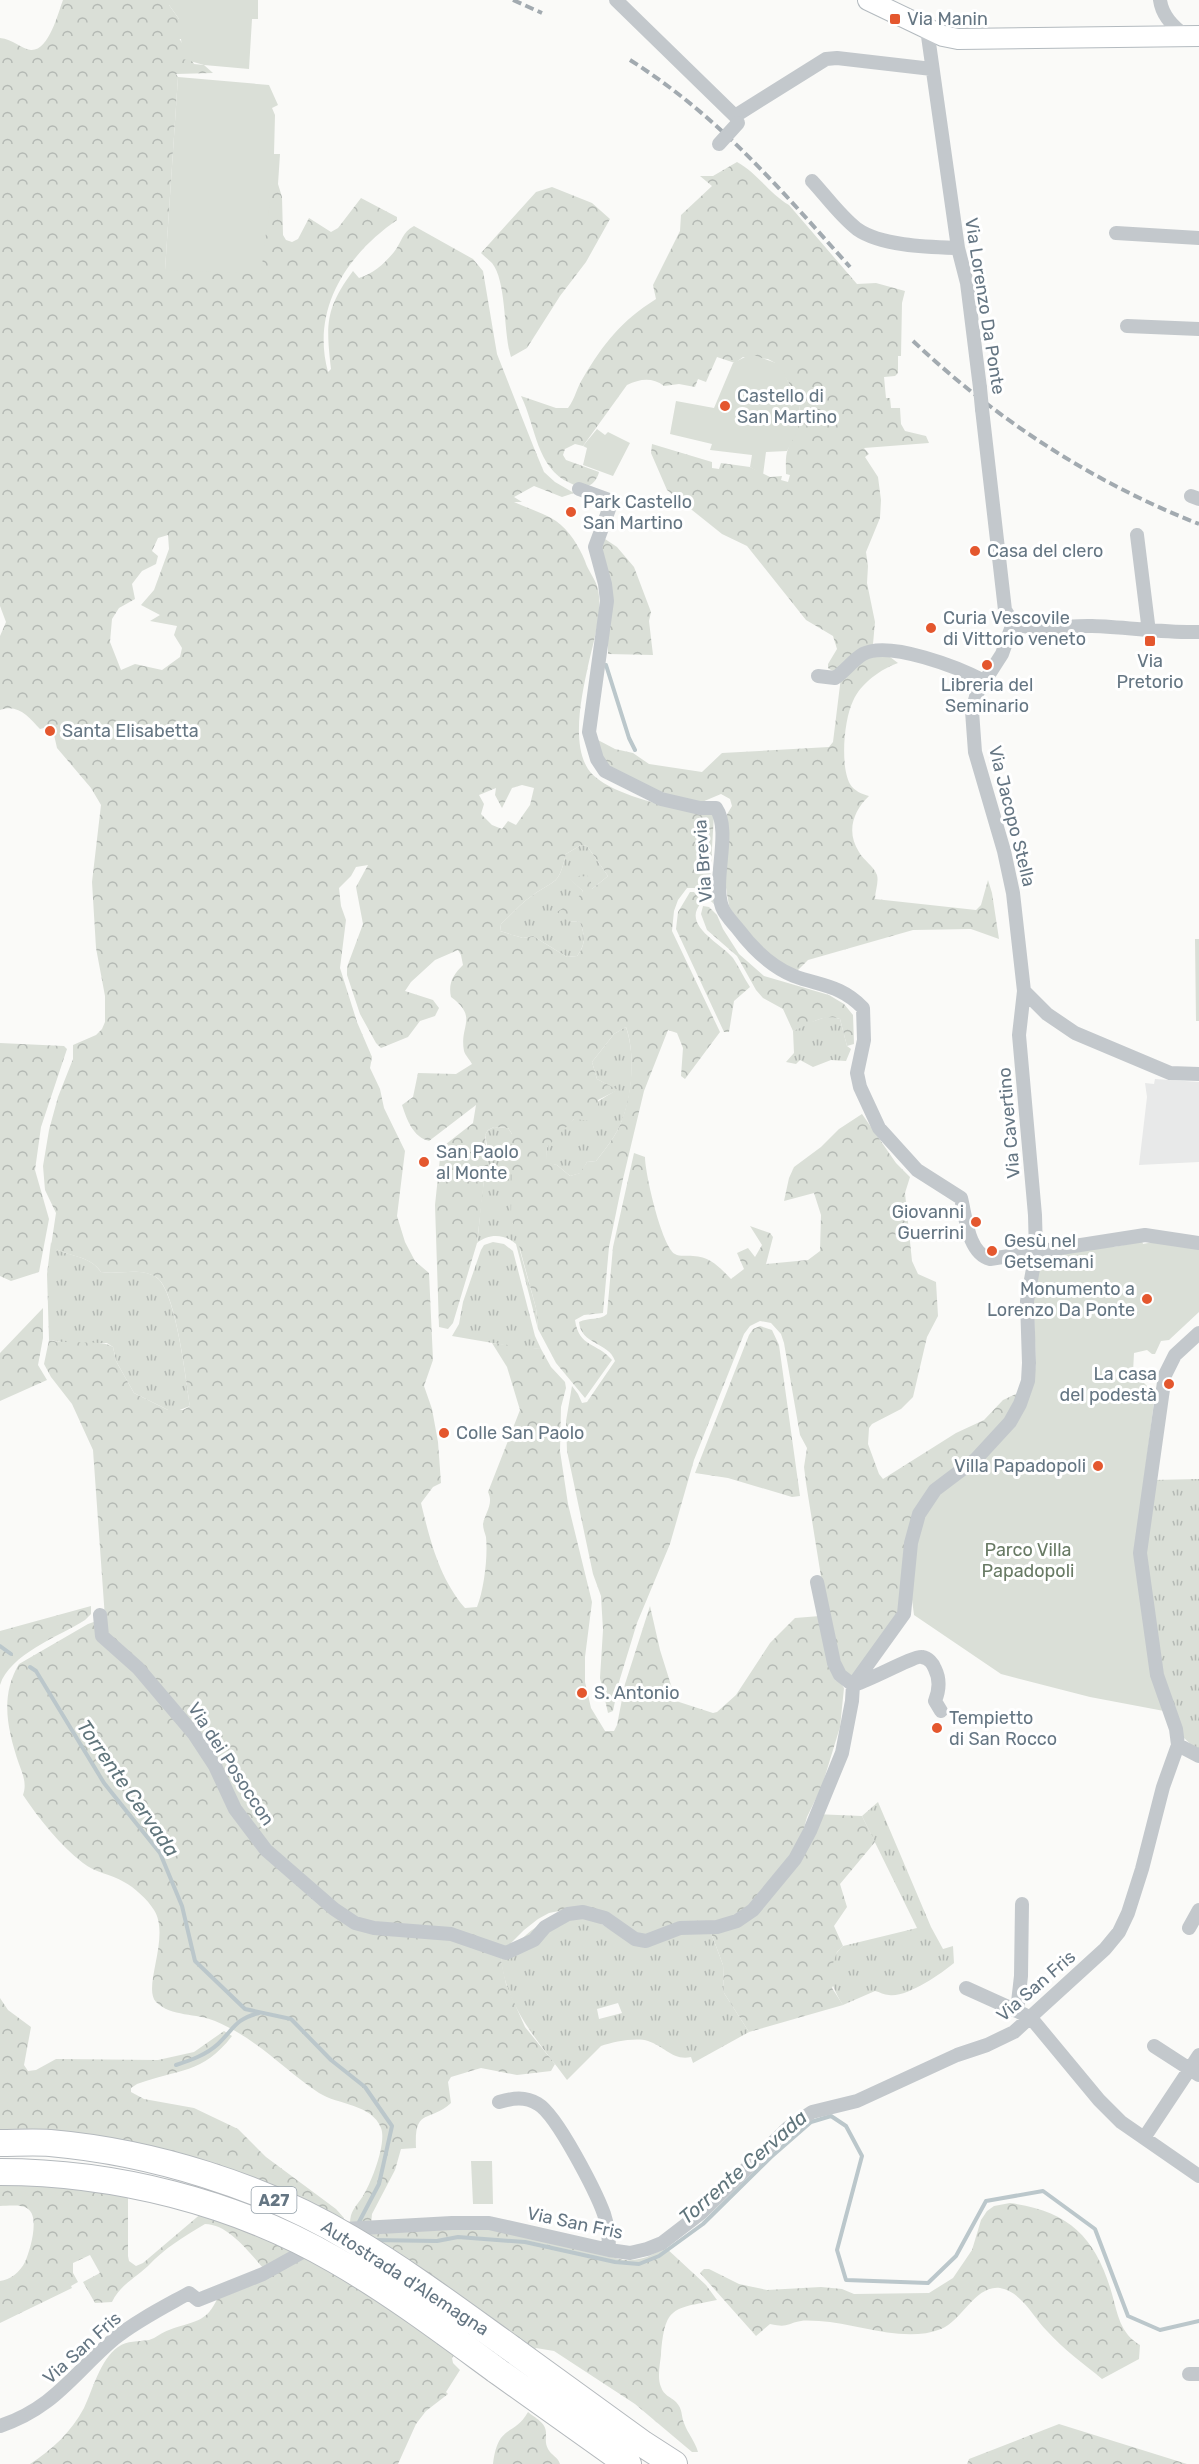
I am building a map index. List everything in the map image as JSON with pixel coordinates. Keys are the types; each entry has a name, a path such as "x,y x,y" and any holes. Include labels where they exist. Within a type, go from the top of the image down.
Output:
{"highway":[{"name":"Autostrada d'Alemagna","path":"0,2143 49,2143 112,2152 205,2175 257,2193 350,2238 431,2291 674,2464"},
{"name":"Autostrada d'Alemagna","path":"0,2172 43,2172 102,2179 153,2190 244,2218 294,2239 335,2260 416,2312 628,2464"}],"street":[{"path":"616,0 735,116 826,59 837,58 899,67 932,69"},
{"path":"867,0 943,36 958,39 1192,36"},
{"path":"1160,0 1168,21 1192,36"},
{"name":"Via Lorenzo Da Ponte","path":"927,29 958,248 967,283 1006,614 1013,623"},
{"path":"718,146 738,123 765,98"},
{"path":"812,181 857,228 876,238 926,246 958,248"},
{"path":"1116,233 1199,238"},
{"path":"1126,326 1199,329"},
{"name":"Via Brevia","path":"579,489 612,501 595,547 607,601 589,732 597,759 605,771 661,799 691,806 716,808 719,813 722,835 718,873 722,908 742,935 769,962 793,975 843,991 863,1008 864,1040 857,1073 860,1088 879,1128 916,1170 961,1198 975,1249 981,1257 997,1259 1145,1235 1199,1243"},
{"path":"1137,535 1149,632"},
{"path":"1013,623 1029,627 1091,626 1149,632 1199,632"},
{"name":"Via Jacopo Stella","path":"1013,623 1002,654 977,693 972,711 975,752 1004,851 1013,893 1024,991"},
{"path":"1173,633 1199,639"},
{"path":"818,676 835,678 862,654 876,650 927,659 984,681"},
{"path":"1024,991 1061,1025 1075,1033 1170,1073 1199,1074"},
{"name":"Via Cavertino","path":"853,1685 904,1614 911,1543 919,1514 935,1490 976,1459 1010,1422 1028,1382 1027,1301 1036,1253 1035,1215 1019,1035 1024,991"},
{"path":"1199,1333 1172,1360 1165,1375 1140,1553 1157,1675 1176,1729 1178,1745 1199,1756"},
{"path":"817,1582 834,1663 840,1675 853,1685 897,1668 914,1657 923,1657 932,1661 936,1670 938,1693 935,1701 942,1711"},
{"name":"Via dei Posoccon","path":"100,1615 102,1636 138,1668 194,1734 215,1766 235,1809 266,1850 334,1909 355,1923 374,1928 451,1934 506,1953 534,1940 545,1927 568,1914 583,1912 605,1918 635,1939 646,1941 680,1928 717,1927 737,1921 753,1910 795,1860 810,1831 842,1753 853,1685"},
{"name":"Via San Fris","path":"0,2426 34,2412 51,2400 115,2338 150,2315 189,2293 198,2300 263,2274 344,2229 489,2223 630,2253 663,2243 701,2213 789,2127 802,2124 820,2108 857,2101 957,2055 987,2045 1014,2032 1105,1949 1119,1932 1135,1895 1163,1787 1178,1745"},
{"path":"1017,2011 1021,1976 1022,1904"},
{"path":"1189,1928 1199,1910"},
{"path":"966,1988 1031,2018 1120,2122 1199,2176"},
{"path":"1154,2046 1195,2072"},
{"path":"1144,2138 1195,2072 1199,2055"},
{"path":"499,2102 513,2098 528,2099 542,2106 556,2123 604,2213 609,2232 609,2250"}],"shaded area":[{"path":"1155,1079 1199,1082 1199,1162 1139,1165 1147,1097 1145,1083 1154,1084"}],"green space":[{"path":"63,0 169,0 169,5 179,19 179,38 194,64 204,65 213,73 176,74 178,77 165,270 272,184 278,184 282,197 283,235 286,240 292,242 298,239 309,218 331,232 338,228 361,198 397,217 397,220 362,250 348,267 337,286 324,327 324,349 328,372 331,369 328,328 332,307 337,296 353,271 359,278 369,274 387,260 410,228 414,226 473,259 483,271 497,354 534,448 544,472 555,482 574,493 562,497 534,486 514,497 522,502 514,502 551,518 565,529 580,550 598,590 598,618 579,718 583,758 588,769 597,779 611,787 665,806 714,814 710,882 714,904 697,888 687,888 678,900 674,911 672,931 720,1032 685,1079 681,1076 683,1048 677,1033 668,1030 644,1091 609,1247 603,1313 584,1315 575,1320 580,1336 612,1360 585,1398 556,1363 538,1329 536,1308 511,1216 512,1134 508,1128 494,1127 485,1135 488,1166 484,1181 477,1243 453,1323 448,1329 439,1327 435,1205 441,1148 473,1123 476,1105 429,1141 415,1132 402,1105 413,1097 418,1073 456,1074 472,1064 464,1051 466,1016 459,1004 451,997 450,992 452,979 463,965 461,955 458,950 435,960 411,982 405,991 433,1000 439,1008 435,1016 420,1021 408,1037 381,1048 360,1014 347,975 347,967 363,924 356,887 368,865 356,867 339,888 341,906 346,920 340,968 357,1022 372,1057 370,1068 380,1089 384,1108 405,1151 397,1216 405,1242 415,1261 429,1273 433,1360 424,1386 432,1409 438,1442 441,1483 433,1487 421,1503 432,1545 448,1584 465,1608 477,1607 486,1563 486,1537 483,1524 490,1504 488,1492 520,1410 507,1367 492,1343 541,1349 551,1367 565,1382 566,1388 561,1407 560,1451 568,1504 592,1602 585,1657 585,1682 591,1708 605,1731 614,1731 617,1725 625,1684 650,1606 660,1650 676,1701 713,1713 717,1712 736,1695 770,1643 795,1618 820,1616 835,1680 840,1682 844,1688 840,1727 822,1786 807,1817 800,1843 740,1917 641,1939 574,1908 549,1913 538,1919 506,1948 501,1960 506,1984 525,2027 555,2064 551,2071 517,2075 481,2068 451,2077 448,2082 451,2103 420,2121 416,2135 416,2148 401,2149 395,2170 372,2214 371,2224 350,2224 350,2219 374,2173 380,2153 382,2135 377,2120 354,2106 319,2093 257,2045 230,2028 215,2021 169,2010 156,2002 152,1985 160,1934 154,1910 145,1898 128,1884 83,1863 58,1840 43,1822 23,1795 24,1780 7,1712 9,1688 19,1664 88,1624 105,1618 93,1450 72,1404 44,1364 49,1340 101,1343 113,1347 116,1361 134,1393 168,1410 183,1410 190,1406 179,1337 163,1285 156,1277 143,1272 101,1272 91,1262 51,1246 56,1213 45,1190 43,1166 49,1130 58,1097 73,1059 73,1045 96,1035 105,1022 105,996 96,948 92,882 101,805 91,788 57,748 52,726 40,729 23,712 12,708 0,710 0,636 6,622 0,606 0,38 27,49 37,49 48,38","holes":["168,535 169,549 154,590 141,605 160,615 150,621 177,626 174,635 182,648 180,657 162,670 135,664 121,670 110,642 112,619 119,608 135,599 132,584 142,571 156,564 158,556 152,551 158,538","522,785 534,788 530,805 516,825 508,821 502,829 492,825 481,814 484,804 479,795 496,788 495,795 502,808 512,788","581,845 587,846 608,876 592,889 590,876 567,877 583,891 577,899 557,912 568,921 580,922 584,940 577,956 567,957 533,936 523,938 500,931 501,924 520,905 556,880 566,854","626,1027 631,1054 630,1084 624,1114 613,1138 596,1161 587,1162 580,1173 570,1176 557,1165 546,1162 547,1147 574,1119 598,1122 598,1100 618,1090 597,1079 592,1062 614,1034"]},
{"path":"169,0 258,0 258,19 252,19 249,69 204,65 183,59 181,39 179,39 179,19 169,5"},
{"path":"178,77 269,85 278,105 272,108 275,115 274,154 280,154 278,184 272,184 261,274 165,270"},
{"path":"737,162 789,205 857,284 876,283 905,291 902,303 901,356 898,356 898,373 895,376 884,377 886,398 890,398 891,408 900,408 901,424 905,431 926,436 929,443 864,448 869,454 865,457 878,477 881,500 880,518 866,552 867,583 875,622 873,644 834,672 828,668 837,649 833,636 806,620 747,546 722,534 667,490 651,453 652,444 712,462 712,468 719,469 721,463 750,467 770,477 782,476 781,480 788,482 790,475 786,474 786,455 798,426 800,408 798,402 800,401 777,364 768,359 743,357 735,363 717,357 706,382 698,379 695,387 679,384 664,386 655,381 646,380 627,385 583,446 575,444 565,449 563,455 566,460 599,472 594,482 584,488 559,476 550,467 538,445 521,396 556,408 568,408 581,382 606,343 623,324 656,299 653,285 680,231 681,215 712,186 700,176 713,176"},
{"path":"552,187 592,203 610,219 586,262 560,296 527,348 511,357 497,271 481,253 536,192"},
{"path":"751,354 776,363 781,361 781,367 793,392 786,396 791,406 798,402 800,409 798,427 787,451 766,452 763,475 750,467 752,455 710,450 712,444 670,434 676,401 714,408 733,363"},
{"path":"597,429 605,435 608,432 630,443 613,476 583,465 587,448 583,446"},
{"path":"605,539 617,547 634,567 651,612 649,621 653,655 608,654 608,595 598,551"},
{"path":"871,657 890,657 898,663 872,678 857,694 847,719 844,755 850,784 856,790 869,796 855,815 852,829 859,852 877,875 875,899 976,910 981,905 988,880 999,939 971,929 913,930 808,960 796,972 781,966 739,923 729,906 723,869 726,816 732,806 730,799 721,794 702,802 668,797 604,765 596,739 615,749 633,753 649,764 702,772 722,753 829,747 833,742 841,677 858,663"},
{"path":"581,845 587,846 608,876 592,889 568,877 583,891 568,921 580,922 583,931 584,939 577,956 567,957 533,936 523,938 500,931 501,924 520,905 556,880 566,854"},
{"path":"690,892 694,892 702,902 697,910 696,918 699,926 733,958 750,987 734,1001 729,1032 724,1032 676,929 678,912"},
{"path":"703,906 709,907 717,915 739,954 764,976 829,995 844,1004 853,1015 854,1044 847,1046 840,1019 816,1020 793,1031 783,1009 763,998 737,956 707,930 701,914"},
{"path":"1195,939 1199,939 1199,1021 1196,1021"},
{"path":"829,1016 840,1019 847,1046 851,1049 846,1061 831,1060 813,1067 800,1060 796,1064 786,1062 794,1053 793,1031 805,1024"},
{"path":"626,1027 632,1069 625,1113 613,1138 596,1161 587,1162 581,1173 570,1176 557,1165 546,1163 547,1148 567,1125 617,1090 597,1079 592,1062 614,1034"},
{"path":"0,1043 64,1046 67,1049 41,1127 35,1170 49,1219 39,1272 11,1281 0,1276"},
{"path":"862,1114 896,1163 910,1177 905,1193 912,1261 918,1274 936,1282 938,1316 927,1337 913,1397 901,1409 872,1424 869,1428 868,1444 879,1474 883,1479 956,1433 984,1420 1003,1400 1020,1392 901,1616 855,1677 844,1676 827,1614 804,1467 807,1448 800,1435 784,1343 781,1334 771,1323 760,1321 750,1326 744,1334 694,1460 670,1544 637,1623 619,1682 613,1711 608,1713 600,1678 603,1630 601,1596 593,1574 567,1451 566,1421 572,1386 582,1403 587,1402 615,1361 607,1350 585,1335 579,1322 601,1318 607,1314 613,1247 634,1153 645,1157 655,1209 670,1249 677,1255 699,1257 710,1261 731,1279 744,1269 737,1253 748,1248 755,1257 762,1245 750,1226 770,1233 773,1237 766,1264 808,1260 820,1251 821,1215 814,1193 784,1201 789,1178 794,1167 821,1147 839,1129"},
{"path":"494,1127 508,1128 512,1134 520,1251 536,1308 538,1329 516,1244 507,1238 497,1236 477,1243 488,1159 485,1135"},
{"name":"Parco Villa Papadopoli","path":"1163,1240 1199,1249 1199,1312 1169,1340 1161,1341 1155,1354 1147,1350 1134,1353 1133,1372 1155,1394 1140,1512 1164,1711 1090,1697 1001,1674 914,1615 910,1584 913,1546 931,1501 976,1465 1032,1381 1036,1365 1033,1288 1036,1273 1041,1265 1075,1249 1111,1245 1114,1247 1142,1241 1143,1244"},
{"path":"51,1242 59,1250 81,1257 95,1265 101,1272 143,1272 156,1277 163,1285 179,1337 190,1406 177,1411 168,1410 134,1393 116,1361 113,1347 107,1343 74,1344 49,1340 47,1274"},
{"path":"493,1242 504,1244 513,1251 535,1336 541,1349 452,1336 459,1324 463,1302 481,1250 484,1245"},
{"path":"43,1308 43,1338 38,1365 47,1380 0,1401 0,1353"},
{"path":"760,1326 772,1330 779,1345 800,1496 792,1497 728,1478 695,1473 749,1335 753,1329"},
{"path":"1199,1479 1199,1752 1184,1738 1161,1676 1144,1551 1153,1480"},
{"path":"91,1606 91,1614 85,1620 24,1655 5,1674 0,1685 0,1631"},
{"path":"878,1802 931,1927 943,1949 953,1946 954,1963 932,1979 904,1993 885,1995 875,1991 843,2005 832,1982 831,1967 843,1946 917,1928 862,1816"},
{"path":"814,1814 862,1816 875,1842 840,1884 847,1907 834,1926 843,1946 837,1952 831,1969 837,1977 832,1988 843,2005 749,2032 724,1993 723,1965 710,1930 736,1924 796,1860"},
{"path":"573,1913 598,1922 629,1941 710,1930 723,1965 724,1993 749,2032 693,2063 691,2057 679,2057 648,2041 606,2044 601,2046 567,2080 535,2038 517,2009 504,1978 501,1960 537,1927","holes":["618,2003 622,2013 599,2019 597,2009"]},
{"path":"0,1998 8,2010 31,2027 24,2065 28,2071 36,2070 56,2059 158,2060 194,2052 224,2031 232,2036 211,2057 200,2064 137,2084 131,2088 131,2092 144,2099 194,2108 238,2129 266,2157 336,2209 344,2218 344,2223 0,2132"},
{"path":"471,2161 492,2161 493,2204 473,2204"},
{"path":"0,2178 128,2192 128,2256 129,2261 136,2266 143,2263 203,2212 297,2251 263,2268 230,2234 214,2225 205,2224 161,2253 123,2287 112,2302 95,2303 83,2282 100,2273 90,2255 73,2263 73,2273 78,2282 71,2286 72,2288 0,2323 0,2281 11,2277 23,2266 34,2226 32,2213 25,2207 0,2206"},
{"path":"1010,2203 1031,2207 1064,2220 1088,2242 1098,2257 1124,2329 1140,2345 1139,2359 1102,2379 1053,2338 1021,2299 1008,2290 1000,2288 983,2292 949,2325 926,2333 896,2334 834,2323 805,2321 784,2326 770,2324 756,2336 700,2273 704,2269 709,2269 739,2284 767,2290 821,2287 842,2289 854,2294 929,2293 953,2278 972,2250 981,2220 987,2211 994,2206"},
{"path":"463,2224 524,2233 623,2260 645,2258 665,2247 706,2285 717,2300 681,2308 669,2318 665,2327 659,2371 662,2390 680,2407 687,2431 698,2452 692,2452 635,2404 554,2351 536,2348 533,2352 360,2232"},
{"path":"305,2255 357,2285 455,2354 452,2358 453,2363 460,2370 446,2392 448,2394 426,2411 416,2424 398,2464 30,2464 54,2446 73,2425 84,2408 106,2359 118,2347 129,2342 149,2340 166,2331 201,2319 211,2309 221,2290"},
{"path":"528,2412 545,2427 547,2447 560,2464 493,2464 495,2451 503,2436 523,2420"},
{"path":"1059,2424 1187,2464 967,2464 969,2459"}],"waterway":[{"path":"606,665 629,738 635,750"},
{"name":"Torrente Cervada","path":"0,1646 11,1654"},
{"name":"Torrente Cervada","path":"30,1667 36,1671 104,1783 160,1853 182,1906 195,1961 245,2009 291,2019 331,2060 365,2087 392,2126 379,2184 359,2222"},
{"path":"176,2065 208,2051 240,2021 259,2013"},
{"name":"Torrente Cervada","path":"371,2240 437,2241 458,2237 525,2242 615,2262 639,2264 659,2256 703,2224 771,2157 811,2122 831,2116 846,2126 862,2156 837,2250 846,2280 928,2283 956,2256 986,2201 1043,2191 1095,2229 1128,2316 1160,2330 1199,2321"}],"railway":[{"path":"513,0 542,13"},
{"path":"630,60 692,105 721,130 773,182 850,267"},
{"path":"913,341 978,397 1047,446 1121,489 1199,524"}],"place":[{"name":"Via Manin","path":"895,19"},
{"name":"Castello di San Martino","path":"725,406"},
{"name":"Park Castello San Martino","path":"571,512"},
{"name":"Casa del clero","path":"975,551"},
{"name":"Curia Vescovile di Vittorio veneto","path":"931,628"},
{"name":"Via Pretorio","path":"1150,641"},
{"name":"Libreria del Seminario","path":"987,665"},
{"name":"Santa Elisabetta","path":"50,731"},
{"name":"San Paolo al Monte","path":"424,1162"},
{"name":"Giovanni Guerrini","path":"976,1222"},
{"name":"Gesù nel Getsemani","path":"992,1251"},
{"name":"Monumento a Lorenzo Da Ponte","path":"1147,1299"},
{"name":"La casa del podestà","path":"1169,1384"},
{"name":"Colle San Paolo","path":"444,1433"},
{"name":"Villa Papadopoli","path":"1098,1466"},
{"name":"S. Antonio","path":"582,1693"},
{"name":"Tempietto di San Rocco","path":"937,1728"}]}
